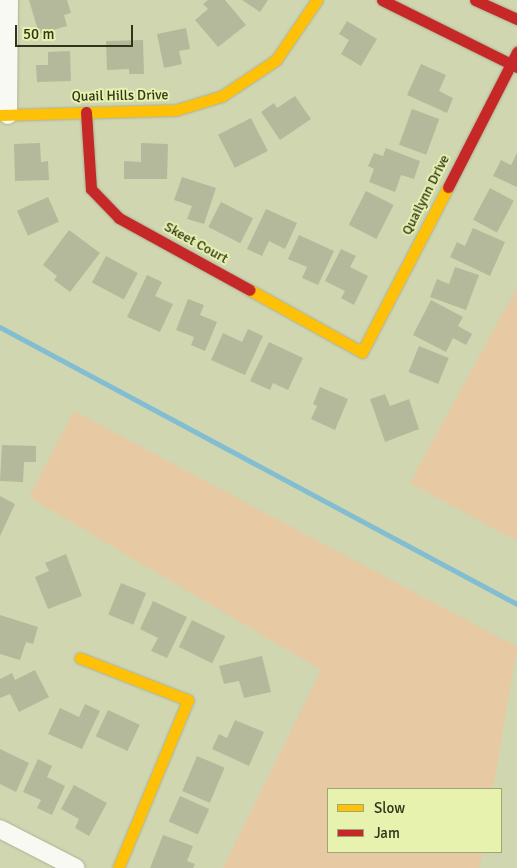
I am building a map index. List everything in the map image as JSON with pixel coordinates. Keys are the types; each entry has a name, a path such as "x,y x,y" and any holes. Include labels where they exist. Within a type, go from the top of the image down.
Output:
{"street":[{"path":"4,115 9,0"},
{"name":"Quail Hills Drive","path":"4,115 176,110 222,96 276,60 317,0"},
{"path":"382,0 482,48 514,66"},
{"path":"475,0 517,19"},
{"name":"Quailynn Drive","path":"362,352 514,66 517,52"},
{"name":"Skeet Court","path":"86,112 90,189 119,218 362,352"},
{"path":"80,658 188,700 118,868"},
{"path":"0,828 76,868"}],"shaded area":[{"path":"517,287 517,541 410,483"},
{"path":"74,411 517,647 493,788 327,788 327,853 483,853 479,868 223,868 321,670 29,497"}],"building":[{"path":"29,0 67,0 71,13 64,15 67,26 39,34"},
{"path":"208,0 225,0 246,25 218,47 195,20 208,9 203,4"},
{"path":"242,0 268,0 260,12"},
{"path":"347,21 377,39 361,66 341,54 349,40 339,34"},
{"path":"186,28 190,49 179,51 182,64 164,68 157,34"},
{"path":"143,40 144,74 129,74 129,69 107,70 106,41"},
{"path":"70,51 71,81 37,82 36,65 48,65 48,52"},
{"path":"421,64 446,75 439,91 453,98 447,113 407,95"},
{"path":"295,96 311,119 280,140 261,112 274,103 277,108"},
{"path":"412,109 439,119 426,155 399,145"},
{"path":"251,118 268,151 235,168 218,135"},
{"path":"40,143 41,162 48,161 49,180 15,181 14,144"},
{"path":"141,143 168,144 167,179 124,179 124,161 141,162"},
{"path":"386,148 420,161 414,179 401,175 395,192 369,182 374,169 368,166 374,153 383,156"},
{"path":"517,153 517,187 493,176 501,160 511,165"},
{"path":"182,177 216,188 204,224 187,219 192,206 174,200"},
{"path":"490,188 514,201 497,232 473,220"},
{"path":"366,191 394,205 376,239 349,225"},
{"path":"48,197 59,222 28,235 17,211"},
{"path":"221,202 253,218 240,243 208,227"},
{"path":"266,209 297,223 285,249 269,241 262,256 247,249"},
{"path":"473,228 505,242 490,276 450,257 457,242 465,246"},
{"path":"69,230 100,253 70,292 54,280 57,276 43,265"},
{"path":"299,235 334,251 318,285 302,278 307,267 288,259"},
{"path":"341,249 356,256 350,267 368,276 354,305 341,298 345,291 325,281"},
{"path":"106,256 138,273 124,299 92,282"},
{"path":"455,267 479,275 466,310 430,297 437,279 449,284"},
{"path":"147,275 162,282 155,296 173,304 160,332 127,317"},
{"path":"188,299 204,305 200,315 217,322 205,351 191,345 194,337 176,330"},
{"path":"431,300 463,317 458,326 472,334 466,345 453,338 446,352 413,335"},
{"path":"248,329 263,336 245,375 211,360 223,333 242,342"},
{"path":"269,342 303,358 288,390 273,383 270,390 250,381"},
{"path":"419,346 449,358 438,384 409,372"},
{"path":"320,387 348,399 335,430 311,419 317,406 313,404"},
{"path":"385,394 390,406 409,399 419,429 385,442 370,399"},
{"path":"2,445 36,446 36,462 24,462 23,482 0,481"},
{"path":"0,496 15,504 0,536"},
{"path":"66,554 82,596 48,609 35,577 49,571 45,563"},
{"path":"121,583 146,593 133,625 108,615"},
{"path":"153,601 187,617 167,658 151,651 158,638 140,629"},
{"path":"0,615 38,627 33,644 26,642 20,660 0,654"},
{"path":"192,620 225,636 212,663 179,647"},
{"path":"262,656 271,692 244,698 239,681 224,684 219,666"},
{"path":"35,670 49,697 19,712 10,694 0,698 0,679 12,673 15,680"},
{"path":"85,704 100,711 82,749 48,734 60,708 79,717"},
{"path":"108,710 140,725 127,751 96,736"},
{"path":"235,720 264,732 249,766 212,749 219,734 227,738"},
{"path":"0,749 29,763 16,792 0,784"},
{"path":"197,756 225,768 210,803 182,791"},
{"path":"38,759 52,766 47,777 65,786 52,815 37,808 41,800 23,792"},
{"path":"74,785 107,803 89,836 75,828 79,819 61,809"},
{"path":"180,796 209,809 198,835 169,822"},
{"path":"163,835 193,846 187,861 195,864 193,868 150,868"}],"waterway":[{"path":"0,327 517,604"}],"traffic: slow":[{"path":"0,115 176,110 222,96 276,60 317,0"},
{"path":"250,290 362,352 448,187"},
{"path":"80,658 188,700 118,868"}],"traffic: jam":[{"path":"382,0 517,67"},
{"path":"475,0 517,19"},
{"path":"448,187 517,52"},
{"path":"86,112 91,189 119,218 250,290"}]}
